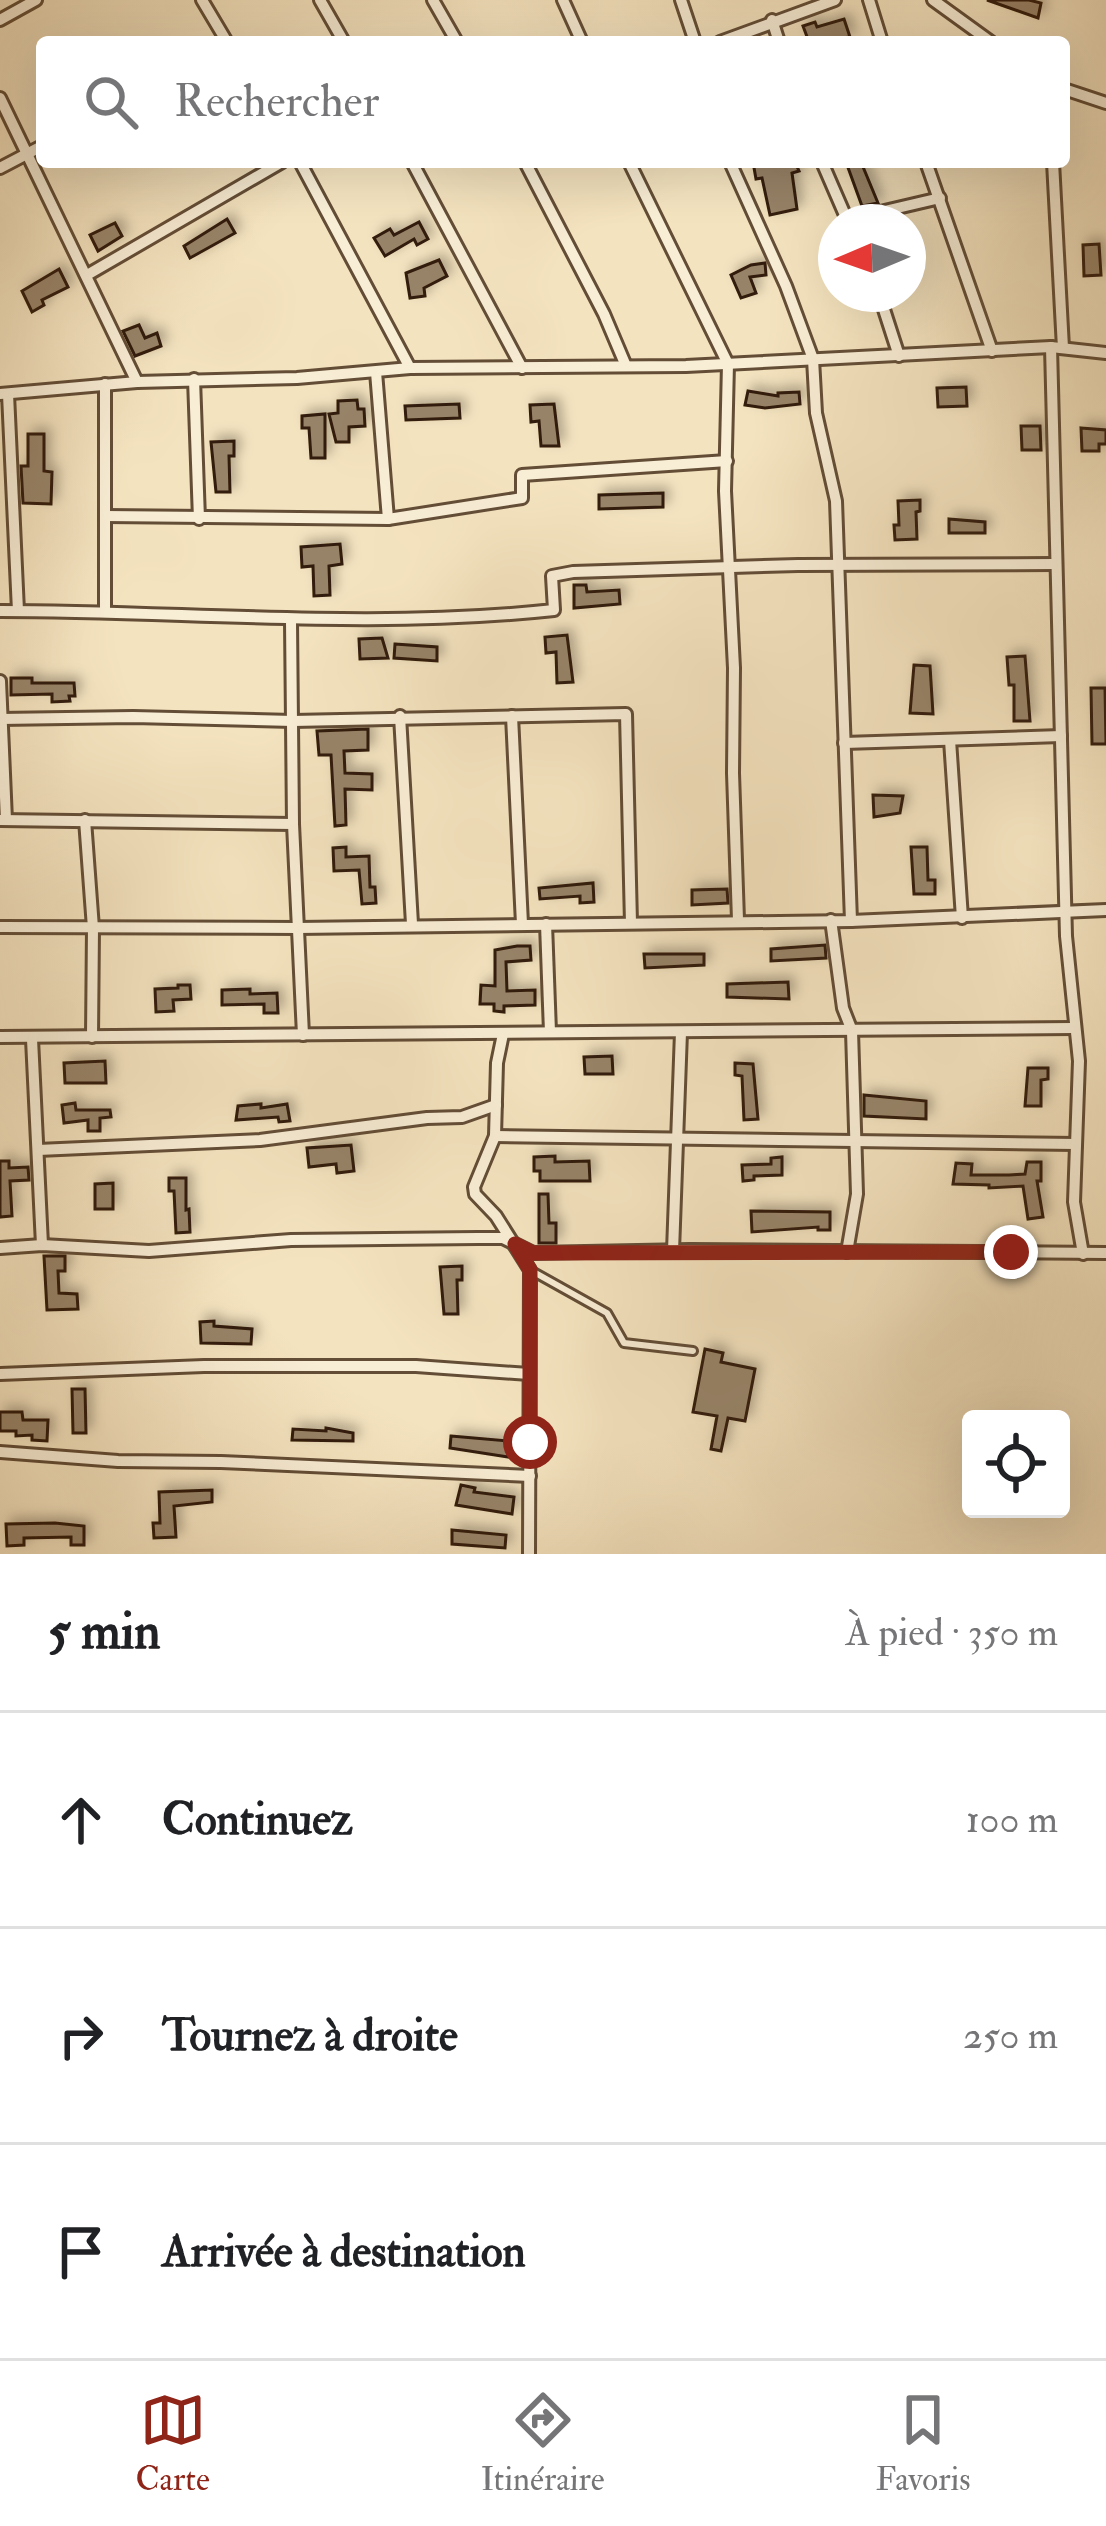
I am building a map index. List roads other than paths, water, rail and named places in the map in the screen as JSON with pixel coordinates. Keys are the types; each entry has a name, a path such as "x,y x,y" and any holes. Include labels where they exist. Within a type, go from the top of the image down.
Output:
{"street":[{"path":"0,20 36,0"},
{"path":"202,0 223,36"},
{"path":"320,0 341,36"},
{"path":"433,0 454,36"},
{"path":"563,0 578,36"},
{"path":"680,0 692,36"},
{"path":"734,36 835,0"},
{"path":"869,0 880,36"},
{"path":"933,0 983,36"},
{"path":"772,20 777,36"},
{"path":"1070,91 1106,103"},
{"path":"0,98 136,382"},
{"path":"0,168 36,149"},
{"path":"88,275 272,168"},
{"path":"303,168 410,368"},
{"path":"415,168 521,368"},
{"path":"528,168 626,366"},
{"path":"632,168 728,364 728,567 738,920"},
{"path":"733,168 813,359 817,412 836,501 851,921"},
{"path":"825,168 840,204"},
{"path":"928,168 992,351"},
{"path":"1053,168 1054,564 1066,936 1079,1061 1074,1202 1083,1254"},
{"path":"916,204 940,198"},
{"path":"885,312 899,356"},
{"path":"17,611 4,394 410,368 728,364 1057,348 1106,352"},
{"path":"376,372 388,519"},
{"path":"194,379 199,519"},
{"path":"105,384 105,611"},
{"path":"105,516 388,519 522,498 522,475 727,461"},
{"path":"0,611 226,614 291,621 473,619 554,610 552,575 616,568 1054,564"},
{"path":"291,621 293,824 303,1035"},
{"path":"0,681 3,820 293,824"},
{"path":"2,719 293,721 626,714 631,923"},
{"path":"400,716 412,924"},
{"path":"512,716 522,924"},
{"path":"844,742 1061,736"},
{"path":"950,740 962,918"},
{"path":"85,820 92,1037"},
{"path":"0,927 851,921 1106,910"},
{"path":"831,920 843,1008 852,1031 857,1194 847,1252"},
{"path":"546,924 550,1032"},
{"path":"0,1037 1073,1028"},
{"path":"673,1251 681,1032"},
{"path":"503,1034 497,1063 496,1136 485,1153 476,1194 530,1270 529,1554"},
{"path":"32,1039 42,1245"},
{"path":"38,1150 260,1141 427,1118 454,1119 496,1105"},
{"path":"496,1136 1076,1144"},
{"path":"0,1248 42,1245 149,1251 291,1240 503,1238 533,1253 1106,1253"},
{"path":"0,1374 204,1366 416,1366 529,1374"},
{"path":"0,1452 118,1461 530,1476"}],"lane":[{"path":"530,1270 607,1313 624,1343 693,1351"}]}
